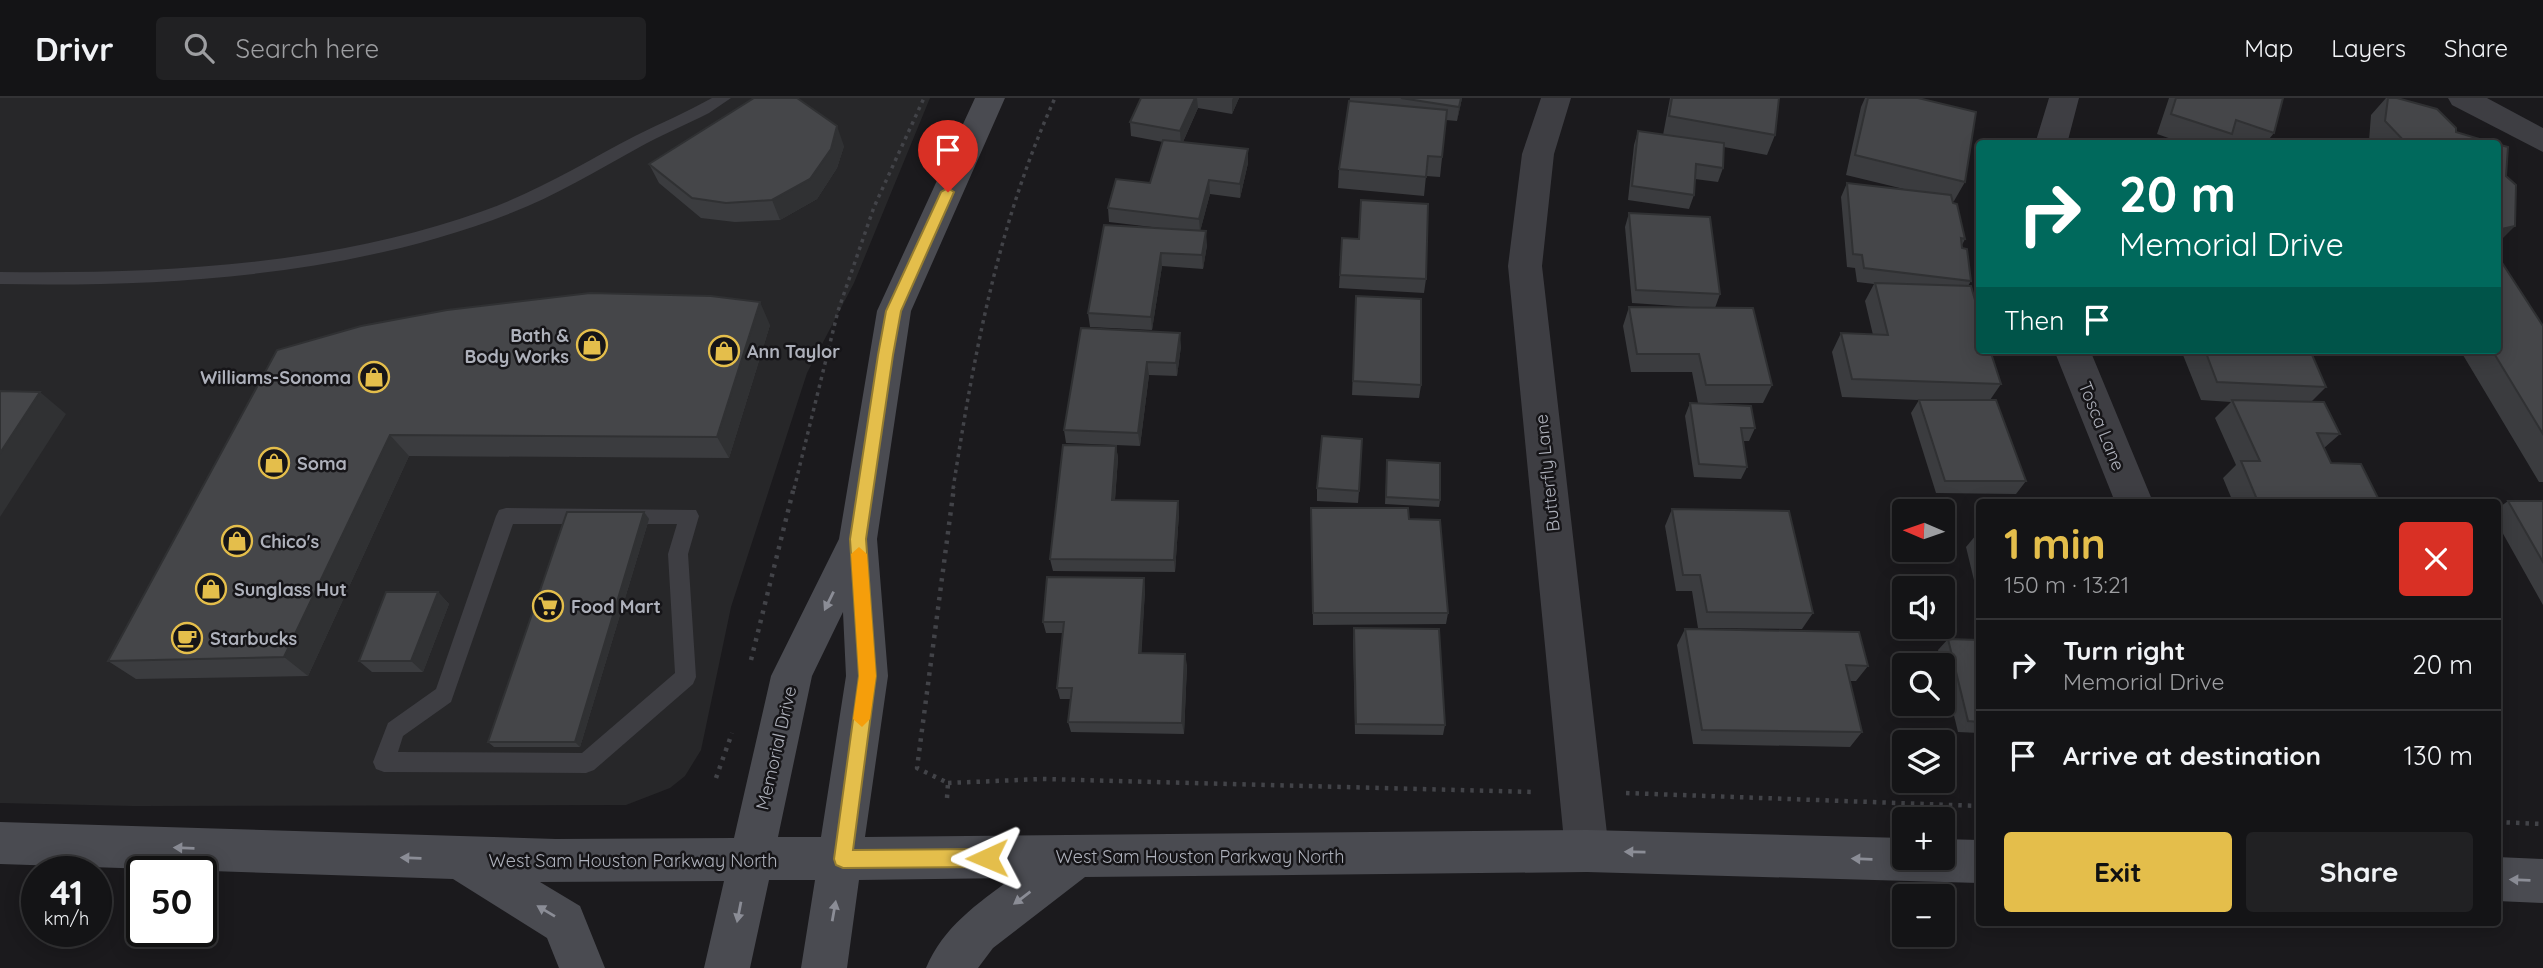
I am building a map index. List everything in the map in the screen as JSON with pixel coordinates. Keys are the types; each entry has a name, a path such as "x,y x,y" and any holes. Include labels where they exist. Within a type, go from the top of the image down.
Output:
{"main road":[{"name":"Memorial Drive","path":"825,965 843,859 867,676 858,539 894,311 990,98"},
{"name":"Memorial Drive","path":"728,967 749,859 792,676 858,539"},
{"name":"West Sam Houston Parkway North","path":"0,843 461,860 1587,851 1976,862"},
{"path":"949,968 977,932 1077,856"},
{"path":"461,860 564,922 582,966"},
{"path":"2501,879 2543,881"}],"street":[{"name":"Butterfly Lane","path":"1556,98 1538,154 1525,266 1587,851"},
{"path":"2052,140 2064,98"},
{"path":"2463,98 2543,141"},
{"name":"Tosca Lane","path":"2074,354 2133,499"}],"lane":[{"path":"0,278 151,276 281,266 389,244 487,216 572,179 641,139 723,98"},
{"path":"506,516 689,516 678,554 686,677 586,763 384,762 395,730 444,695 506,516"}],"path":[{"path":"750,664 838,311 874,207 924,98"},
{"path":"1055,98 997,249 977,337 957,461 917,768 948,783 1042,779 1532,792"},
{"path":"716,778 735,724"},
{"path":"947,798 948,783"},
{"path":"1618,792 1976,806"},
{"path":"2501,822 2543,824"}],"shaded area":[{"path":"0,98 930,98 854,283 807,373 731,607 701,750 685,776 670,788 626,805 134,806 0,803"}],"building":[{"path":"754,98 797,98 837,126 831,149 810,179 772,200 726,203 692,198 649,164"},
{"path":"1141,98 1195,98 1180,131 1130,122"},
{"path":"1401,98 1461,98 1459,107"},
{"path":"1672,98 1779,98 1775,135 1669,116"},
{"path":"1868,98 1918,98 1976,112 1965,182 1855,155"},
{"path":"2176,98 2283,98 2274,133 2236,120 2232,134 2171,114"},
{"path":"2388,98 2397,98 2437,109 2456,128 2456,132 2483,140 2403,140 2385,121"},
{"path":"1349,101 1447,110 1442,157 1428,156 1426,177 1339,169"},
{"path":"1638,131 1724,143 1723,168 1696,164 1694,195 1632,186"},
{"path":"1163,140 1248,149 1240,184 1209,180 1199,219 1108,208 1116,179 1150,183"},
{"path":"2501,145 2508,147 2506,176 2516,185 2515,226 2501,229"},
{"path":"1847,183 1951,195 1953,203 1957,204 1965,239 1961,238 1962,248 1967,249 1971,281 1864,268 1862,255 1853,254"},
{"path":"1361,200 1428,204 1426,279 1340,275 1342,238 1359,239"},
{"path":"1629,213 1710,217 1720,294 1636,290"},
{"path":"1104,225 1206,231 1202,255 1161,253 1151,317 1088,313"},
{"path":"2501,261 2543,326 2543,434 2494,354 2501,354"},
{"path":"1875,283 1971,286 1976,304 1976,354 1991,354 2001,384 1852,379 1841,333 1888,335"},
{"path":"590,293 711,296 760,302 717,437 390,435 284,657 108,661 277,350 361,326 447,310"},
{"path":"1356,296 1421,299 1421,385 1353,381"},
{"path":"1629,307 1753,308 1772,385 1706,385 1699,354 1637,354"},
{"path":"1081,328 1180,333 1176,363 1147,362 1138,433 1064,430"},
{"path":"2206,354 2312,354 2326,387 2217,382"},
{"path":"0,391 40,392 0,453"},
{"path":"1919,400 1996,400 2026,481 1945,481"},
{"path":"2232,400 2324,402 2340,434 2317,433 2331,463 2361,464 2378,499 2257,499 2241,461 2260,461"},
{"path":"1690,403 1751,406 1755,428 1741,428 1747,467 1699,464"},
{"path":"1322,436 1362,439 1359,491 1317,488"},
{"path":"1063,445 1116,446 1112,500 1178,501 1174,560 1050,559"},
{"path":"1387,460 1440,463 1440,500 1386,497"},
{"path":"2508,501 2543,501 2543,562"},
{"path":"1311,508 1408,508 1409,519 1440,520 1448,613 1313,613"},
{"path":"1672,509 1789,511 1813,613 1707,612 1700,575 1683,575"},
{"path":"567,512 644,512 575,742 488,742"},
{"path":"1047,577 1144,578 1139,653 1185,654 1182,723 1068,722 1072,688 1057,688 1064,622 1043,622"},
{"path":"386,592 438,592 411,661 359,661"},
{"path":"1354,628 1439,629 1445,725 1356,724"},
{"path":"1685,629 1859,632 1868,666 1846,665 1862,732 1702,730"},
{"path":"1948,639 1976,640 1976,722 1968,721 1955,668 1955,653 1951,653"}],"slow traffic":[{"path":"859,554 867,676 862,719"}],"place":[{"name":"Bath & Body Works","path":"592,345"},
{"name":"Ann Taylor","path":"724,351"},
{"name":"Williams-Sonoma","path":"374,377"},
{"name":"Soma","path":"274,463"},
{"name":"Chico's","path":"237,541"},
{"name":"Sunglass Hut","path":"211,589"},
{"name":"Food Mart","path":"548,606"},
{"name":"Starbucks","path":"187,638"}],"route":[{"path":"948,192 894,311 886,355 858,539 867,676 843,859 987,858"}]}
